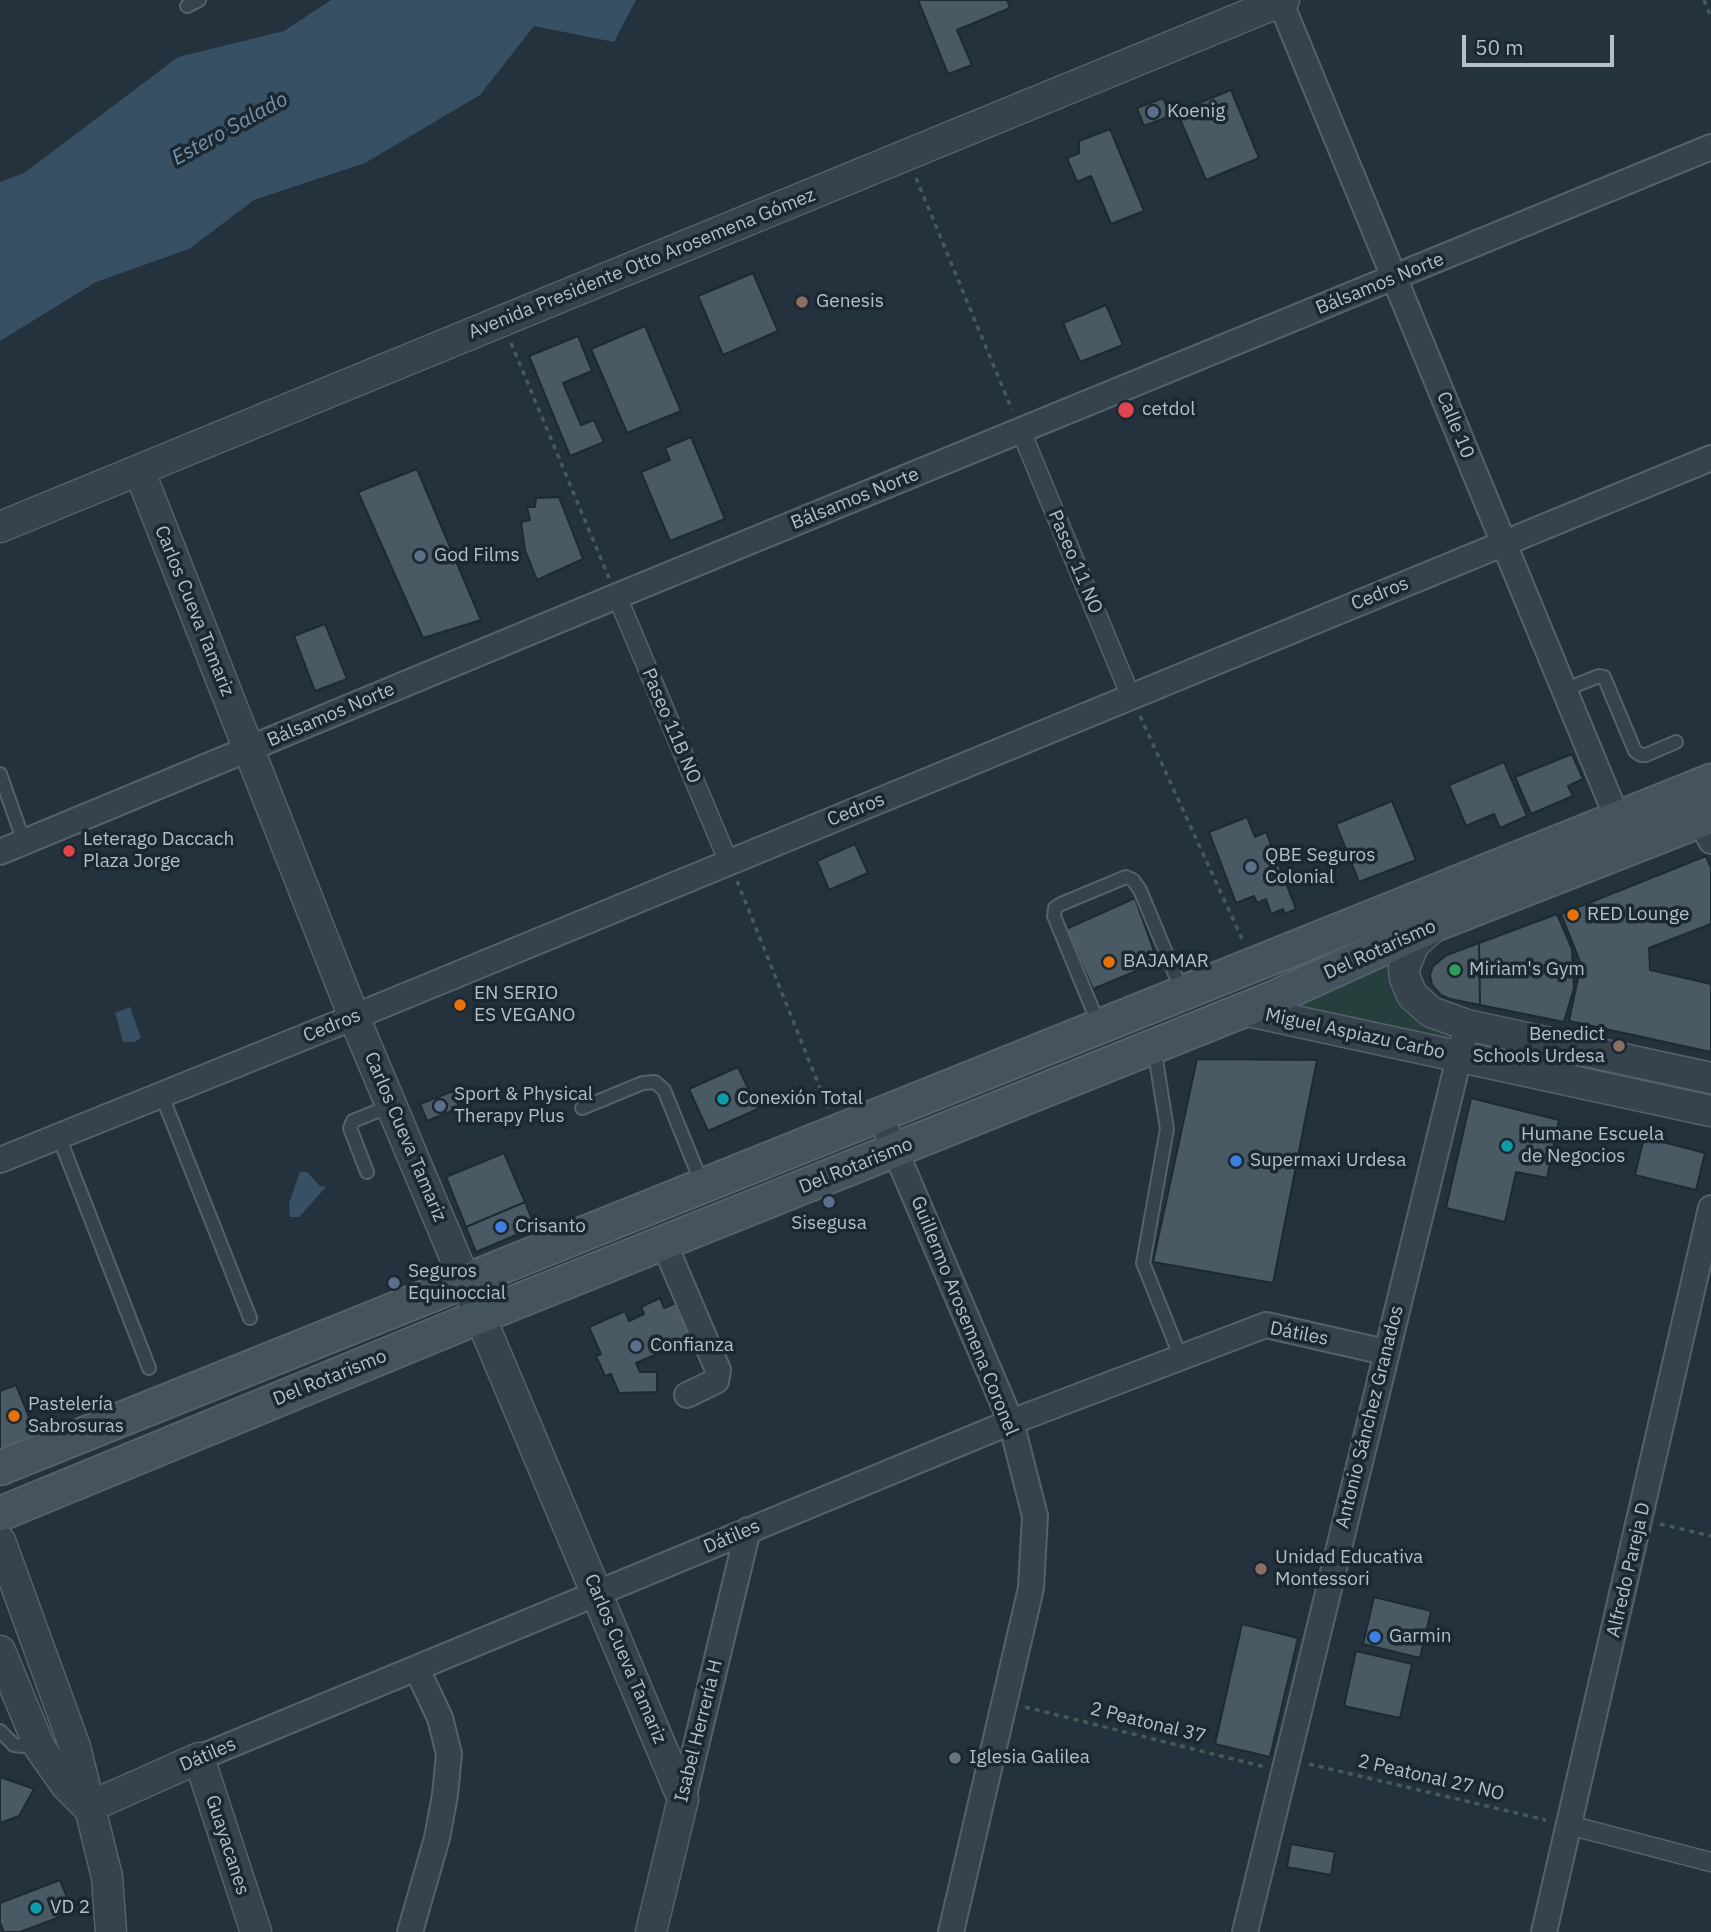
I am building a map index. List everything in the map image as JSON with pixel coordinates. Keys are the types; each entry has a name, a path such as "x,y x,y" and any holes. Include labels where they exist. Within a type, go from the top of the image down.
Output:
{"main road":[{"name":"Del Rotarismo","path":"0,1514 481,1316 1244,1010 1436,924 1624,834 1711,781"},
{"name":"Del Rotarismo","path":"0,1468 1254,966 1624,834 1707,826"}],"street":[{"name":"Avenida Presidente Otto Arosemena Gómez","path":"0,527 1282,1"},
{"name":"Calle 10","path":"1282,1 1624,834"},
{"name":"Bálsamos Norte","path":"0,852 1711,147"},
{"name":"Paseo 11 NO","path":"1021,431 1131,697"},
{"name":"Cedros","path":"0,1160 355,1017 1711,458"},
{"name":"Carlos Cueva Tamariz","path":"139,470 355,1017 683,1798"},
{"name":"Paseo 11B NO","path":"617,596 729,863"},
{"name":"Miguel Aspiazu Carbo","path":"1436,924 1414,944 1406,960 1405,978 1412,995 1424,1008 1467,1025 1711,1078"},
{"name":"Miguel Aspiazu Carbo","path":"1244,1010 1711,1111"},
{"name":"Antonio Sánchez Granados","path":"1245,1932 1467,1025"},
{"name":"Guillermo Arosemena Coronel","path":"880,1115 1011,1422 1035,1516 1031,1588 951,1932"},
{"name":"Alfredo Pareja D","path":"1544,1932 1711,1208"},
{"path":"664,1243 718,1370 716,1381 687,1395"},
{"name":"Dátiles","path":"89,1807 199,1758 1011,1422 1266,1325 1385,1352"},
{"name":"Isabel Herrería H","path":"651,1932 748,1531"},
{"path":"0,1541 75,1747 107,1877 111,1932"},
{"path":"0,1651 40,1748 66,1785 89,1807"},
{"path":"410,1932 438,1838 449,1754 439,1718 417,1669"},
{"name":"Guayacanes","path":"199,1758 256,1932"},
{"path":"1569,1825 1711,1862"}],"lane":[{"path":"1564,690 1599,676 1604,677 1635,751 1646,755 1676,742"},
{"path":"0,774 24,842"},
{"path":"1100,1028 1054,916 1055,908 1126,877 1133,880 1140,890 1183,994"},
{"path":"1154,1046 1167,1129 1143,1263 1181,1357"},
{"path":"582,1108 643,1083 655,1082 664,1090 703,1186"},
{"path":"162,1096 250,1318"},
{"path":"367,1172 350,1128 354,1121 392,1105"},
{"path":"59,1137 149,1368"},
{"path":"0,1731 14,1745 40,1748"}],"path":[{"path":"1704,0 1711,17"},
{"path":"907,155 1021,431"},
{"path":"502,322 617,596"},
{"path":"1131,697 1254,966"},
{"path":"729,863 838,1132"},
{"path":"1641,1519 1711,1536"},
{"name":"2 Peatonal 37","path":"1005,1702 1286,1765"},
{"name":"2 Peatonal 27 NO","path":"1286,1765 1569,1825"}],"green space":[{"path":"1395,947 1450,1029 1446,1044 1278,1009"}],"water":[{"name":"Estero Salado","path":"331,0 636,0 614,42 534,26 480,95 365,163 254,200 189,249 96,282 0,341 0,182 24,173 178,57 284,31"},
{"path":"130,1007 141,1038 134,1042 123,1042 115,1013"},
{"path":"300,1172 307,1172 320,1186 326,1187 299,1217 290,1217 289,1203"}],"building":[{"path":"918,0 1007,0 1010,8 957,30 972,65 948,74"},
{"path":"1231,90 1259,158 1206,180 1177,112"},
{"name":"Koenig","path":"1163,98 1170,116 1144,126 1137,108"},
{"path":"1110,129 1144,211 1111,224 1091,176 1077,182 1067,158 1079,153 1079,141"},
{"path":"753,273 778,331 723,355 698,296"},
{"path":"1106,305 1123,345 1080,362 1063,323"},
{"path":"645,326 681,411 627,433 591,349"},
{"path":"578,336 592,371 563,383 581,425 594,420 604,442 570,456 529,356"},
{"path":"691,437 725,519 670,541 641,472 670,460 665,448"},
{"name":"God Films","path":"417,469 481,620 423,638 358,492"},
{"path":"559,497 583,559 537,580 525,550 521,522 530,520 527,507 535,507 536,498"},
{"path":"325,624 347,679 315,691 294,636"},
{"path":"1572,754 1583,779 1568,786 1573,796 1531,814 1515,777"},
{"path":"1504,762 1527,816 1500,828 1494,814 1466,826 1449,785"},
{"path":"1392,801 1416,860 1359,882 1336,824"},
{"name":"QBE Seguros Colonial","path":"1247,817 1255,837 1266,832 1296,909 1285,914 1283,909 1271,914 1266,899 1257,903 1254,896 1236,903 1209,832"},
{"path":"855,844 868,873 829,890 817,861"},
{"path":"1706,856 1711,868 1711,924 1649,948 1650,970 1711,984 1711,1052 1569,1021 1581,964 1561,914"},
{"path":"1135,898 1158,962 1093,989 1066,929"},
{"path":"1557,914 1572,949 1574,988 1564,1022 1480,1005 1479,943"},
{"name":"Miriam's Gym","path":"1479,943 1480,1005 1441,995 1432,985 1430,975 1433,966 1447,955"},
{"name":"Supermaxi Urdesa","path":"1197,1059 1317,1060 1273,1283 1153,1262"},
{"name":"Conexión Total","path":"738,1067 758,1109 708,1131 689,1089"},
{"name":"Sport & Physical Therapy Plus","path":"453,1091 459,1108 427,1121 420,1104"},
{"name":"Humane Escuela de Negocios","path":"1471,1098 1559,1120 1547,1178 1516,1172 1505,1222 1446,1208"},
{"path":"1644,1137 1705,1153 1696,1190 1635,1175"},
{"path":"504,1153 525,1202 466,1227 446,1177"},
{"name":"Crisanto","path":"525,1202 535,1227 476,1252 466,1227"},
{"name":"Confianza","path":"660,1298 664,1308 682,1300 692,1339 636,1363 640,1372 657,1372 657,1392 619,1393 611,1374 605,1376 596,1356 601,1354 589,1327 625,1311 629,1321 644,1314 641,1307"},
{"name":"Pastelería Sabrosuras","path":"16,1385 39,1442 0,1457 0,1391"},
{"path":"1374,1597 1431,1611 1420,1658 1363,1644"},
{"path":"1242,1624 1298,1638 1270,1757 1215,1744"},
{"path":"1356,1651 1412,1664 1400,1718 1344,1706"},
{"path":"0,1777 34,1789 19,1816 0,1823"},
{"path":"1291,1844 1335,1852 1331,1875 1287,1867"},
{"name":"VD 2","path":"60,1880 73,1912 20,1932 4,1932 0,1923 0,1903"}],"place":[{"name":"Koenig","path":"1153,112"},
{"name":"Genesis","path":"802,302"},
{"name":"cetdol","path":"1126,410"},
{"name":"God Films","path":"420,556"},
{"name":"Leterago Daccach Plaza Jorge","path":"69,851"},
{"name":"QBE Seguros Colonial","path":"1251,867"},
{"name":"RED Lounge","path":"1573,915"},
{"name":"BAJAMAR","path":"1109,962"},
{"name":"Miriam's Gym","path":"1455,970"},
{"name":"EN SERIO ES VEGANO","path":"460,1005"},
{"name":"Benedict Schools Urdesa","path":"1619,1046"},
{"name":"Conexión Total","path":"723,1099"},
{"name":"Sport & Physical Therapy Plus","path":"440,1106"},
{"name":"Humane Escuela de Negocios","path":"1507,1146"},
{"name":"Supermaxi Urdesa","path":"1236,1161"},
{"name":"Sisegusa","path":"829,1202"},
{"name":"Crisanto","path":"501,1227"},
{"name":"Seguros Equinoccial","path":"394,1283"},
{"name":"Confianza","path":"636,1346"},
{"name":"Pastelería Sabrosuras","path":"14,1416"},
{"name":"Unidad Educativa Montessori","path":"1261,1569"},
{"name":"Garmin","path":"1375,1637"},
{"name":"Iglesia Galilea","path":"955,1758"},
{"name":"VD 2","path":"36,1908"}]}
